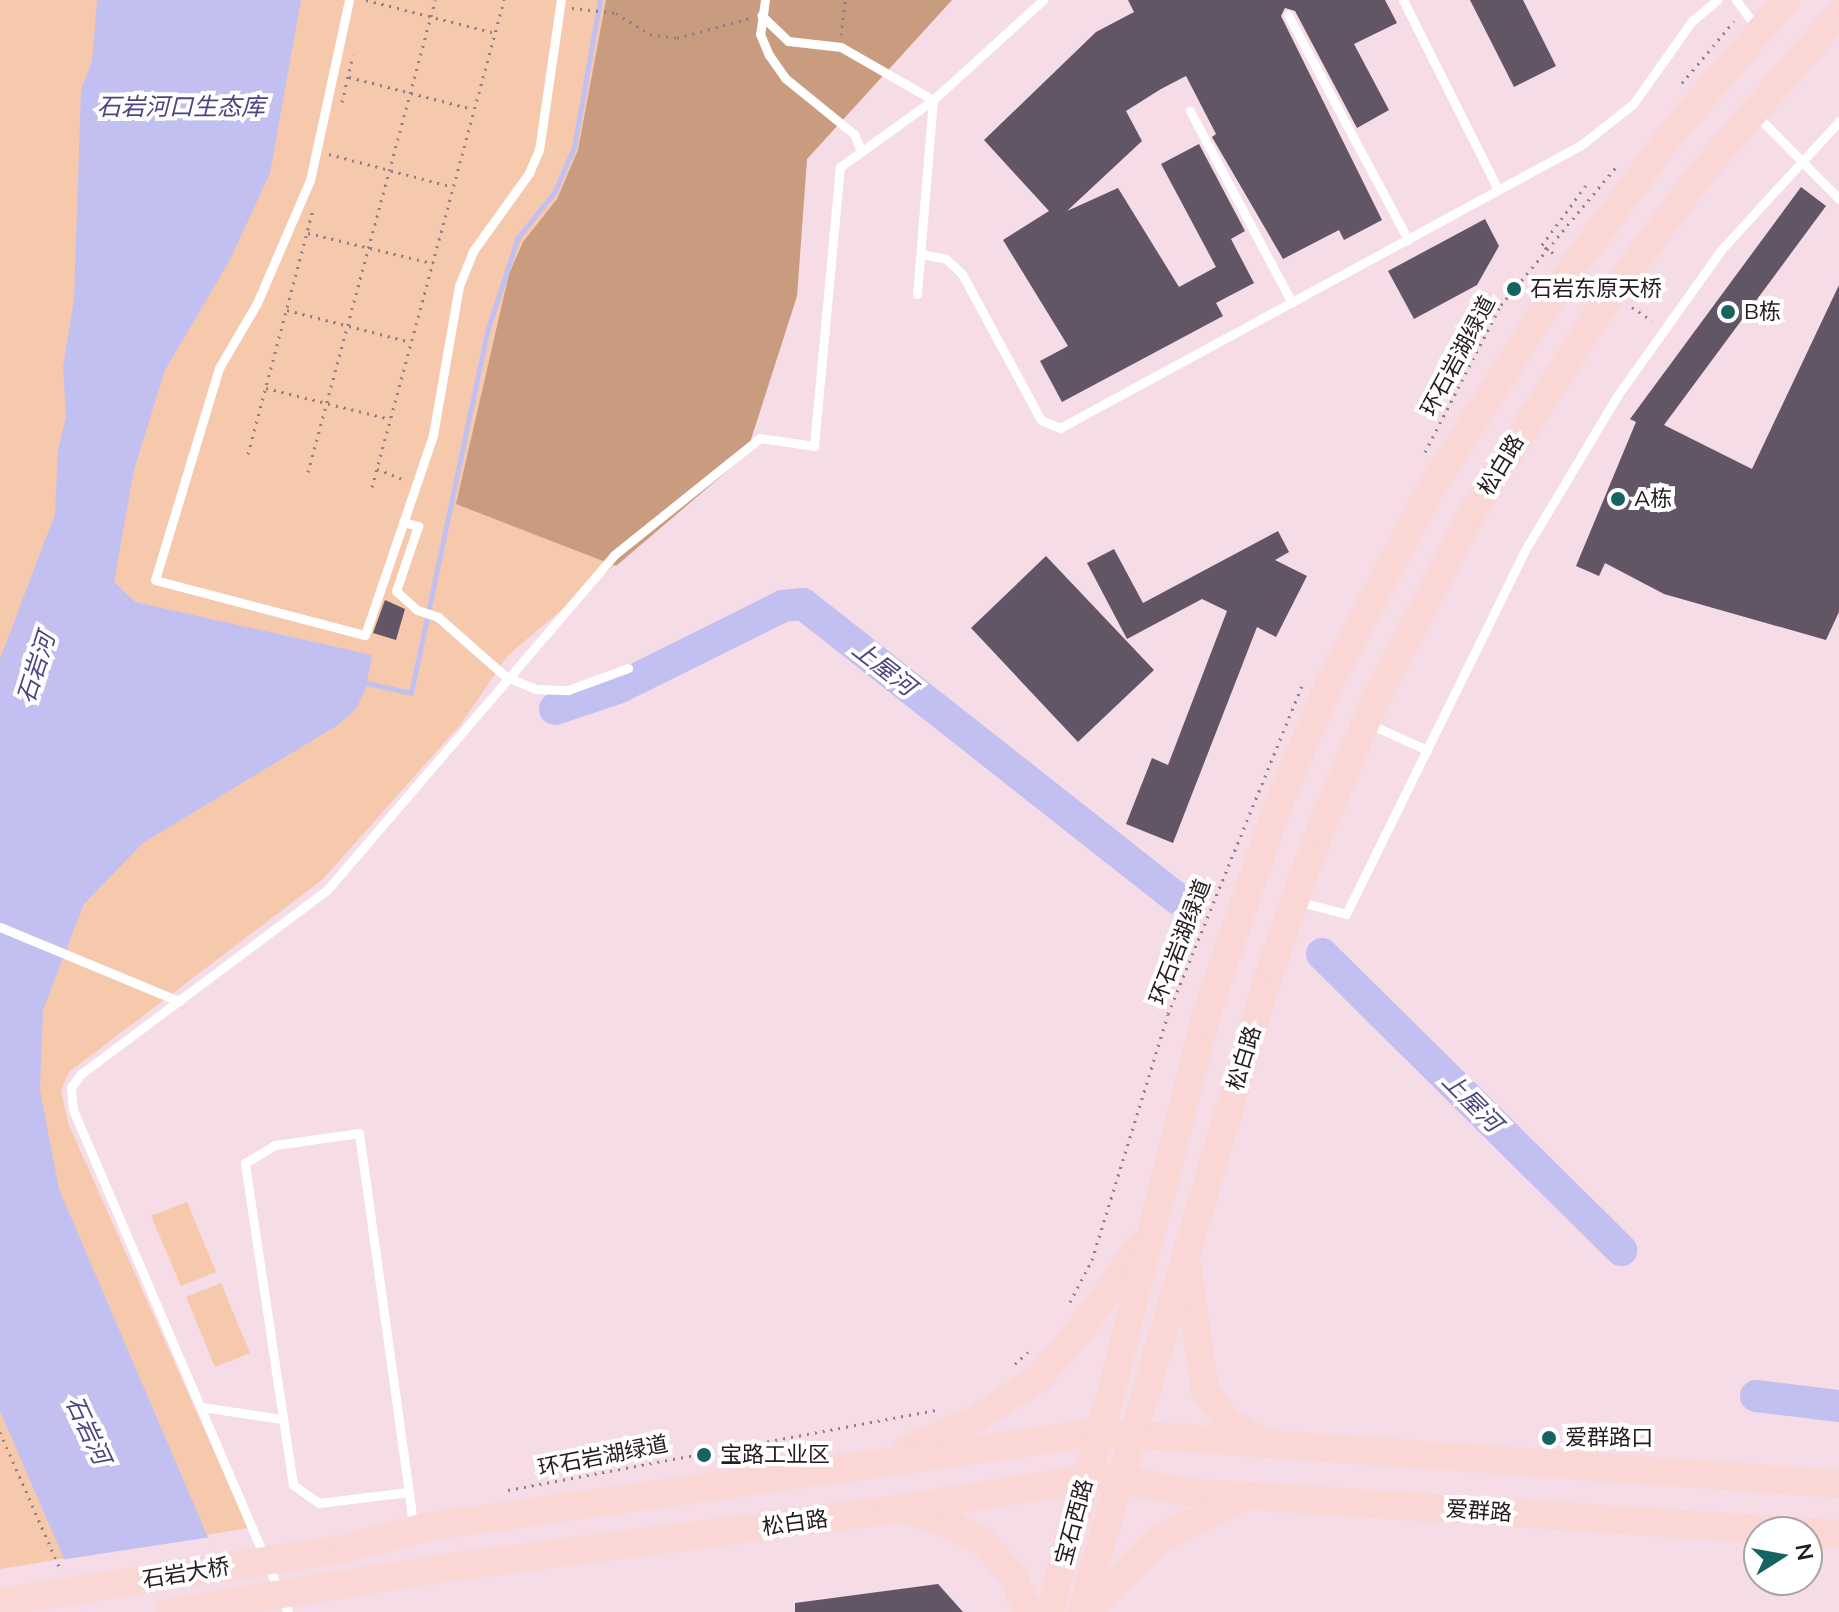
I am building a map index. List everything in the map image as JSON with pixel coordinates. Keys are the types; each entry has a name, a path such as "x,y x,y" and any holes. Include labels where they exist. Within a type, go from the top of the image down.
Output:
{"main road":[{"name":"松白路","path":"1100,1432 1205,1020 1249,883 1301,749 1368,604 1466,427 1561,283 1672,133 1744,28 1786,0"},
{"name":"松白路","path":"354,1583 892,1510 1085,1479 1121,1479 1186,1252 1294,900 1366,722 1437,576 1515,441 1651,240 1753,111 1839,14"},
{"path":"874,1461 971,1422 1040,1377 1117,1282 1157,1212"},
{"path":"1186,1252 1205,1390 1226,1420 1270,1444"},
{"path":"413,1530 874,1461 1100,1432 1839,1484"},
{"name":"宝石西路","path":"1049,1612 1100,1432"},
{"name":"宝石西路","path":"1083,1612 1121,1479"},
{"name":"爱群路","path":"1121,1479 1186,1492 1839,1534"},
{"path":"1083,1612 1172,1529 1253,1496"},
{"path":"892,1510 943,1521 983,1542 1012,1574 1028,1612"},
{"name":"石岩大桥","path":"12,1600 348,1548 413,1530"},
{"name":"石岩大桥","path":"170,1612 354,1583"}],"lane":[{"path":"349,0 310,180 257,303 219,368 155,580 365,635 440,404 459,286 473,251 529,173 539,150 561,3"},
{"path":"765,0 760,34 785,78 833,113 854,134 861,151"},
{"path":"288,1612 70,1094 81,1074 327,890 472,725 505,676 614,555 760,438 814,446 840,167 933,100 1043,0"},
{"path":"1403,0 1498,190"},
{"path":"921,254 946,259 962,274 1041,420 1060,428 1408,240 1621,117 1692,21 1717,0"},
{"path":"1736,0 1744,28"},
{"path":"761,15 788,41 841,47 933,100"},
{"path":"1288,15 1408,240"},
{"path":"917,294 933,100"},
{"path":"1190,111 1292,303"},
{"path":"1753,111 1839,199"},
{"path":"1294,900 1346,914 1525,550 1617,396 1721,250 1839,121"},
{"path":"403,522 418,526 396,591 417,610 438,617 505,676 535,689 568,690 628,668"},
{"path":"1366,722 1427,750"},
{"path":"0,927 179,1001"},
{"path":"408,1492 319,1503 307,1499 293,1485 245,1163 275,1145 359,1133 408,1492 413,1530"},
{"path":"202,1407 281,1419"}],"path":[{"path":"366,0 495,33"},
{"path":"308,472 435,0"},
{"path":"372,487 504,0"},
{"path":"841,47 845,0"},
{"path":"561,3 616,13 650,34 677,38 761,15"},
{"path":"1677,90 1744,28"},
{"path":"341,108 354,46"},
{"path":"349,77 474,110"},
{"path":"325,167 333,139"},
{"path":"328,154 453,187"},
{"name":"环石岩湖绿道","path":"1423,456 1501,305 1622,159"},
{"path":"248,454 314,206"},
{"path":"307,232 432,263"},
{"path":"286,310 411,342"},
{"path":"265,388 390,419"},
{"path":"377,469 416,483"},
{"name":"环石岩湖绿道","path":"1061,1314 1092,1260 1168,1014 1288,711 1309,671"},
{"path":"1008,1370 1035,1346"},
{"name":"环石岩湖绿道","path":"494,1493 945,1407"},
{"path":"0,1432 67,1585"},
{"path":"0,1449 7,1447"}],"shaded area":[{"path":"0,0 952,0 807,159 797,296 746,455 508,655 461,724 322,880 69,1072 61,1090 68,1123 248,1528 0,1569"},
{"path":"606,0 952,0 807,159 797,296 746,455 616,566 456,504 509,274 523,242 557,199 578,150"},
{"path":"187,1202 216,1272 181,1286 151,1216"},
{"path":"221,1283 250,1353 215,1367 186,1297"}],"water":[{"path":"97,0 301,0 270,173 230,260 165,370 134,470 114,582 135,602 372,655 366,688 356,709 338,725 143,843 84,904 43,1010 40,1090 59,1189 240,1612 87,1612 0,1411 0,659 55,514 58,451 66,416 63,367 74,299 81,89 92,62"}],"pier":[{"path":"211,1537 244,1612 82,1612 60,1560"}],"building":[{"path":"1128,0 1385,0 1397,23 1354,44 1389,110 1357,128 1295,11 1285,8 1281,16 1382,220 1344,240 1339,230 1283,259 1212,137 1216,134 1186,76 1161,89 1126,111 1142,141 1067,211 1118,188 1179,287 1216,267 1161,164 1199,144 1245,231 1231,239 1254,283 1216,303 1223,316 1062,402 1040,361 1068,346 1003,240 1049,211 984,140 1096,32 1134,12"},
{"path":"1470,0 1523,0 1556,66 1514,87"},
{"path":"1801,187 1826,206 1664,425 1752,469 1839,285 1839,612 1826,640 1664,594 1605,563 1599,576 1576,566 1636,422 1630,419"},
{"path":"1485,219 1499,246 1477,285 1414,319 1388,271"},
{"path":"1278,531 1289,552 1275,560 1307,576 1276,637 1257,627 1173,843 1126,824 1152,758 1168,765 1227,611 1202,599 1127,639 1087,563 1114,549 1143,603"},
{"path":"1046,556 1154,670 1078,742 971,628"},
{"path":"385,600 405,609 396,640 373,633"},
{"path":"938,1584 963,1612 795,1612 795,1603"}],"waterway":[{"path":"367,683 411,693 488,328 518,237 554,193 574,147 600,0"},
{"name":"上屋河","path":"555,709 618,688 783,606 803,604 1178,899"},
{"name":"上屋河","path":"1322,954 1621,1250"},
{"name":"上屋河","path":"1756,1396 1839,1406"}],"place":[{"name":"石岩东原天桥","path":"1514,289"},
{"name":"B栋","path":"1728,312"},
{"name":"A栋","path":"1618,499"},
{"name":"爱群路口","path":"1549,1438"},
{"name":"宝路工业区","path":"704,1455"}],"water label":[{"name":"石岩河口生态库","path":"181,107"},
{"name":"石岩河","path":"36,668"},
{"name":"石岩河","path":"88,1430"}]}
